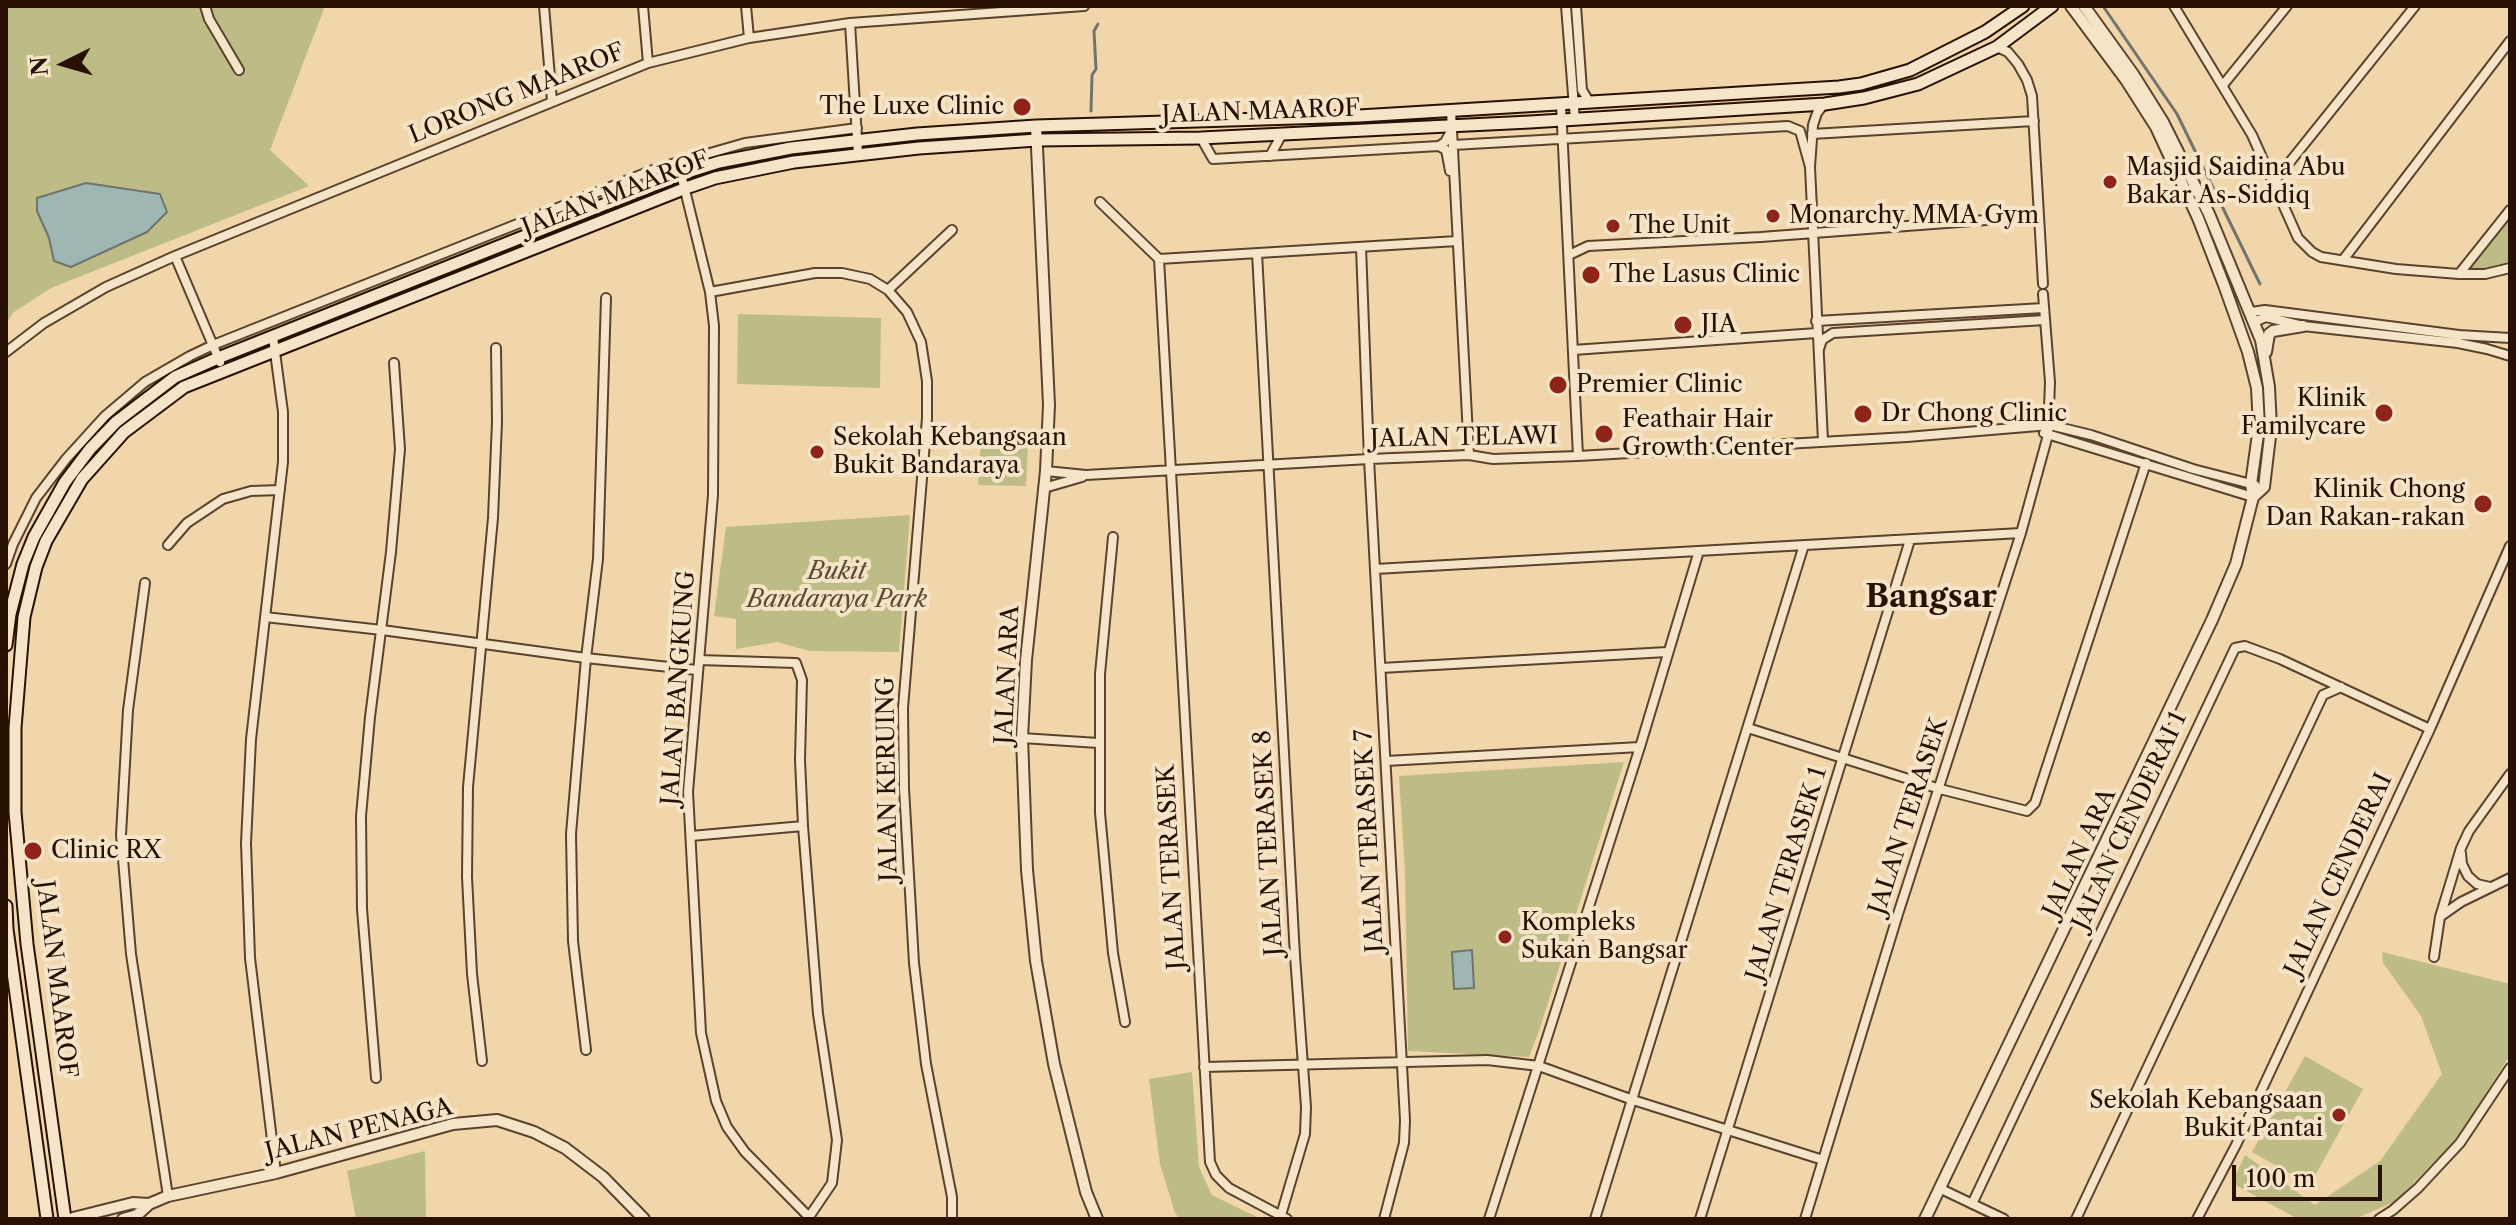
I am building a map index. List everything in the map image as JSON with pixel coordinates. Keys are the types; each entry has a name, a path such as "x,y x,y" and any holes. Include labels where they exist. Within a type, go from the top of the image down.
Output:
{"main road":[{"name":"JALAN MAAROF","path":"6,645 10,614 23,564 34,537 65,482 107,431 175,377 681,174 719,162 858,134 1318,118 1591,104 1861,84 1910,70 1936,58 1985,32 2023,6"},
{"name":"JALAN MAAROF","path":"67,1219 27,944 15,812 15,728 24,617 46,541 82,479 124,432 184,387 715,178 794,162 858,154 1037,140 1201,138 1825,104 1918,84 1997,47 2052,6"},
{"name":"JALAN MAAROF","path":"6,906 11,986 47,1219"}],"street":[{"path":"205,6 209,19 239,70"},
{"path":"544,6 552,101"},
{"path":"643,6 648,63"},
{"path":"746,6 749,38"},
{"name":"LORONG MAAROF","path":"6,352 56,316 106,287 648,63 749,38 850,23 1084,6"},
{"path":"1566,6 1575,120"},
{"path":"1576,6 1582,90 1591,104"},
{"name":"JALAN ARA","path":"1925,1219 2212,620 2236,564 2253,497 2251,484 2259,427 2257,388 2248,352 2224,285 2198,218 2156,127 2126,80 2071,6"},
{"path":"2084,6 2163,122 2209,214 2252,317 2265,362 2271,428 2264,487 2253,497"},
{"path":"2174,6 2252,135 2304,246 2321,257 2396,269 2485,274 2510,268"},
{"path":"2223,85 2287,6"},
{"path":"2273,183 2415,6"},
{"path":"850,23 858,154"},
{"path":"2343,260 2510,41"},
{"name":"JALAN TERASEK","path":"1805,1219 1898,914 2021,533 2049,430 2050,382 2032,96 2027,80 2008,52 1997,47"},
{"path":"1823,441 1810,167 1815,119 1825,104"},
{"path":"1561,105 1578,456"},
{"path":"1781,107 1790,117 1788,126"},
{"path":"1451,111 1469,455"},
{"path":"1812,134 2034,121"},
{"name":"JALAN ARA","path":"1036,126 1049,367 1046,471 1026,660 1022,738 1027,870 1036,961 1063,1105 1086,1192 1097,1219"},
{"path":"1201,138 1213,159 1439,146 1445,142 1452,126"},
{"path":"1453,145 1788,126 1800,131 1810,167"},
{"name":"JALAN MAAROF","path":"6,564 36,498 105,416 145,382 213,345 658,168 745,143 858,134"},
{"path":"1270,156 1282,134"},
{"path":"1439,146 1446,150 1455,183"},
{"name":"JALAN BANGKUNG","path":"681,174 710,292 714,326 713,495 688,792 701,1033 716,1101 727,1127 745,1152 810,1218"},
{"path":"1100,202 1159,259 1457,241"},
{"path":"2459,274 2510,210"},
{"path":"1569,255 1588,246 1761,237 2039,216"},
{"path":"710,292 815,273 842,273 870,279 888,290 952,230"},
{"name":"JALAN TERASEK 7","path":"1361,247 1369,459 1403,1062 1404,1143 1384,1219"},
{"name":"JALAN TERASEK 8","path":"1257,253 1306,1107 1305,1134 1284,1217"},
{"path":"175,256 224,371"},
{"name":"JALAN TERASEK","path":"1159,259 1210,1162 1216,1175 1229,1188 1284,1217"},
{"path":"2224,285 2238,307 2252,317 2266,317 2303,326 2458,343 2510,356"},
{"name":"JALAN KERUING","path":"888,290 907,312 921,342 927,381 927,418 903,708 904,788 914,963 926,1064 952,1197 952,1219"},
{"path":"586,1050 573,941 571,834 598,559 606,298"},
{"path":"1816,321 2044,308"},
{"path":"2252,317 2265,310 2459,335 2510,338"},
{"path":"1818,352 1822,340 1833,333 2045,320"},
{"path":"2265,362 2269,334 2303,326"},
{"path":"1573,350 1817,333"},
{"path":"273,337 283,412 283,462 251,739 246,843 250,958 276,1173"},
{"path":"482,1061 472,974 467,877 468,787 493,518 496,348"},
{"path":"376,1078 362,909 361,816 400,449 394,363"},
{"name":"JALAN TELAWI","path":"1046,471 1086,475 1469,455 1493,459 1578,456 2033,427 2091,435 2193,469 2264,487"},
{"name":"JALAN TELAWI","path":"2049,430 2253,497"},
{"path":"1748,728 1940,789 2027,811 2035,803 2146,463"},
{"name":"JALAN TELAWI","path":"1044,488 1086,475"},
{"path":"168,545 198,514 223,499 251,491 280,490"},
{"path":"1375,569 2021,533"},
{"path":"1113,537 1105,605 1098,743 1105,883 1125,1022"},
{"name":"JALAN TERASEK 1","path":"1700,1219 1910,540"},
{"path":"1595,1219 1804,545"},
{"name":"JALAN CENDERAI","path":"2197,1219 2236,1145 2430,729 2510,546"},
{"path":"1489,1219 1640,747 1699,551"},
{"path":"145,583 128,710 121,835 131,954 168,1196"},
{"path":"265,617 697,670"},
{"name":"JALAN CENDERAI 1","path":"1972,1204 2235,648 2245,646 2280,659 2430,729"},
{"path":"1381,668 1667,652"},
{"path":"699,660 796,663 802,680 800,760 803,826 818,1014 837,1140 832,1183 810,1218"},
{"path":"2076,1219 2323,695 2341,687"},
{"path":"1022,738 1098,743"},
{"path":"1386,761 1640,747"},
{"path":"2434,957 2440,917 2461,848 2469,831 2510,774"},
{"path":"691,836 803,826"},
{"path":"2461,848 2462,864 2468,876 2477,884 2490,887"},
{"path":"2440,917 2461,902 2510,878"},
{"path":"1204,1067 1487,1060 1539,1066 1633,1100 1823,1160"},
{"path":"2379,1219 2418,1188 2460,1143 2510,1068"},
{"name":"JALAN PENAGA","path":"123,1219 137,1215 149,1204 168,1196 276,1173 453,1124 497,1120 534,1132 565,1148 603,1177 644,1219"},
{"path":"1941,1189 2004,1219"},
{"name":"JALAN PENAGA","path":"67,1219 133,1203 149,1204"}],"green space":[{"path":"6,6 325,6 270,150 309,186 51,288 14,312 6,323","holes":["37,211 106,249 71,267 54,261 49,238"]},
{"path":"2510,214 2510,264 2498,269 2462,273"},
{"path":"738,314 881,318 880,388 737,384"},
{"path":"981,438 1028,442 1026,486 978,485"},
{"name":"Bukit Bandaraya Park","path":"910,515 899,652 809,651 777,642 736,649 736,619 714,616 726,527"},
{"name":"Kompleks Sukan Bangsar","path":"1624,762 1529,1057 1408,1051 1405,872 1399,776"},
{"path":"2382,952 2510,984 2510,1055 2459,1136 2396,1201 2355,1219 2298,1219 2232,1183 2245,1155 2315,1205 2380,1161 2442,1074 2421,1016 2383,963"},
{"path":"2305,1056 2363,1089 2310,1185 2252,1152"},
{"path":"1192,1072 1199,1167 1212,1195 1261,1219 1180,1219 1175,1213 1160,1164 1149,1079"},
{"path":"425,1151 426,1219 356,1219 347,1171"}],"water":[{"path":"86,183 160,194 167,212 147,232 71,267 54,261 49,238 37,211 37,198"},
{"path":"1472,950 1474,988 1454,989 1452,952"}],"waterway":[{"path":"2103,6 2177,114 2260,284"},
{"path":"1091,111 1092,75 1096,69 1094,31 1098,24"}],"place":[{"name":"The Luxe Clinic","path":"1022,107"},
{"name":"Masjid Saidina Abu Bakar As-Siddiq","path":"2110,182"},
{"name":"Monarchy MMA Gym","path":"1773,216"},
{"name":"The Unit","path":"1613,226"},
{"name":"The Lasus Clinic","path":"1591,275"},
{"name":"JIA","path":"1683,325"},
{"name":"Premier Clinic","path":"1558,385"},
{"name":"Klinik Familycare","path":"2384,413"},
{"name":"Dr Chong Clinic","path":"1863,414"},
{"name":"Feathair Hair Growth Center","path":"1604,434"},
{"name":"Sekolah Kebangsaan Bukit Bandaraya","path":"817,452"},
{"name":"Klinik Chong Dan Rakan-rakan","path":"2483,504"},
{"name":"Clinic RX","path":"33,851"},
{"name":"Kompleks Sukan Bangsar","path":"1505,937"},
{"name":"Sekolah Kebangsaan Bukit Pantai","path":"2339,1115"}],"district":[{"name":"Bangsar","path":"1931,598"}]}
